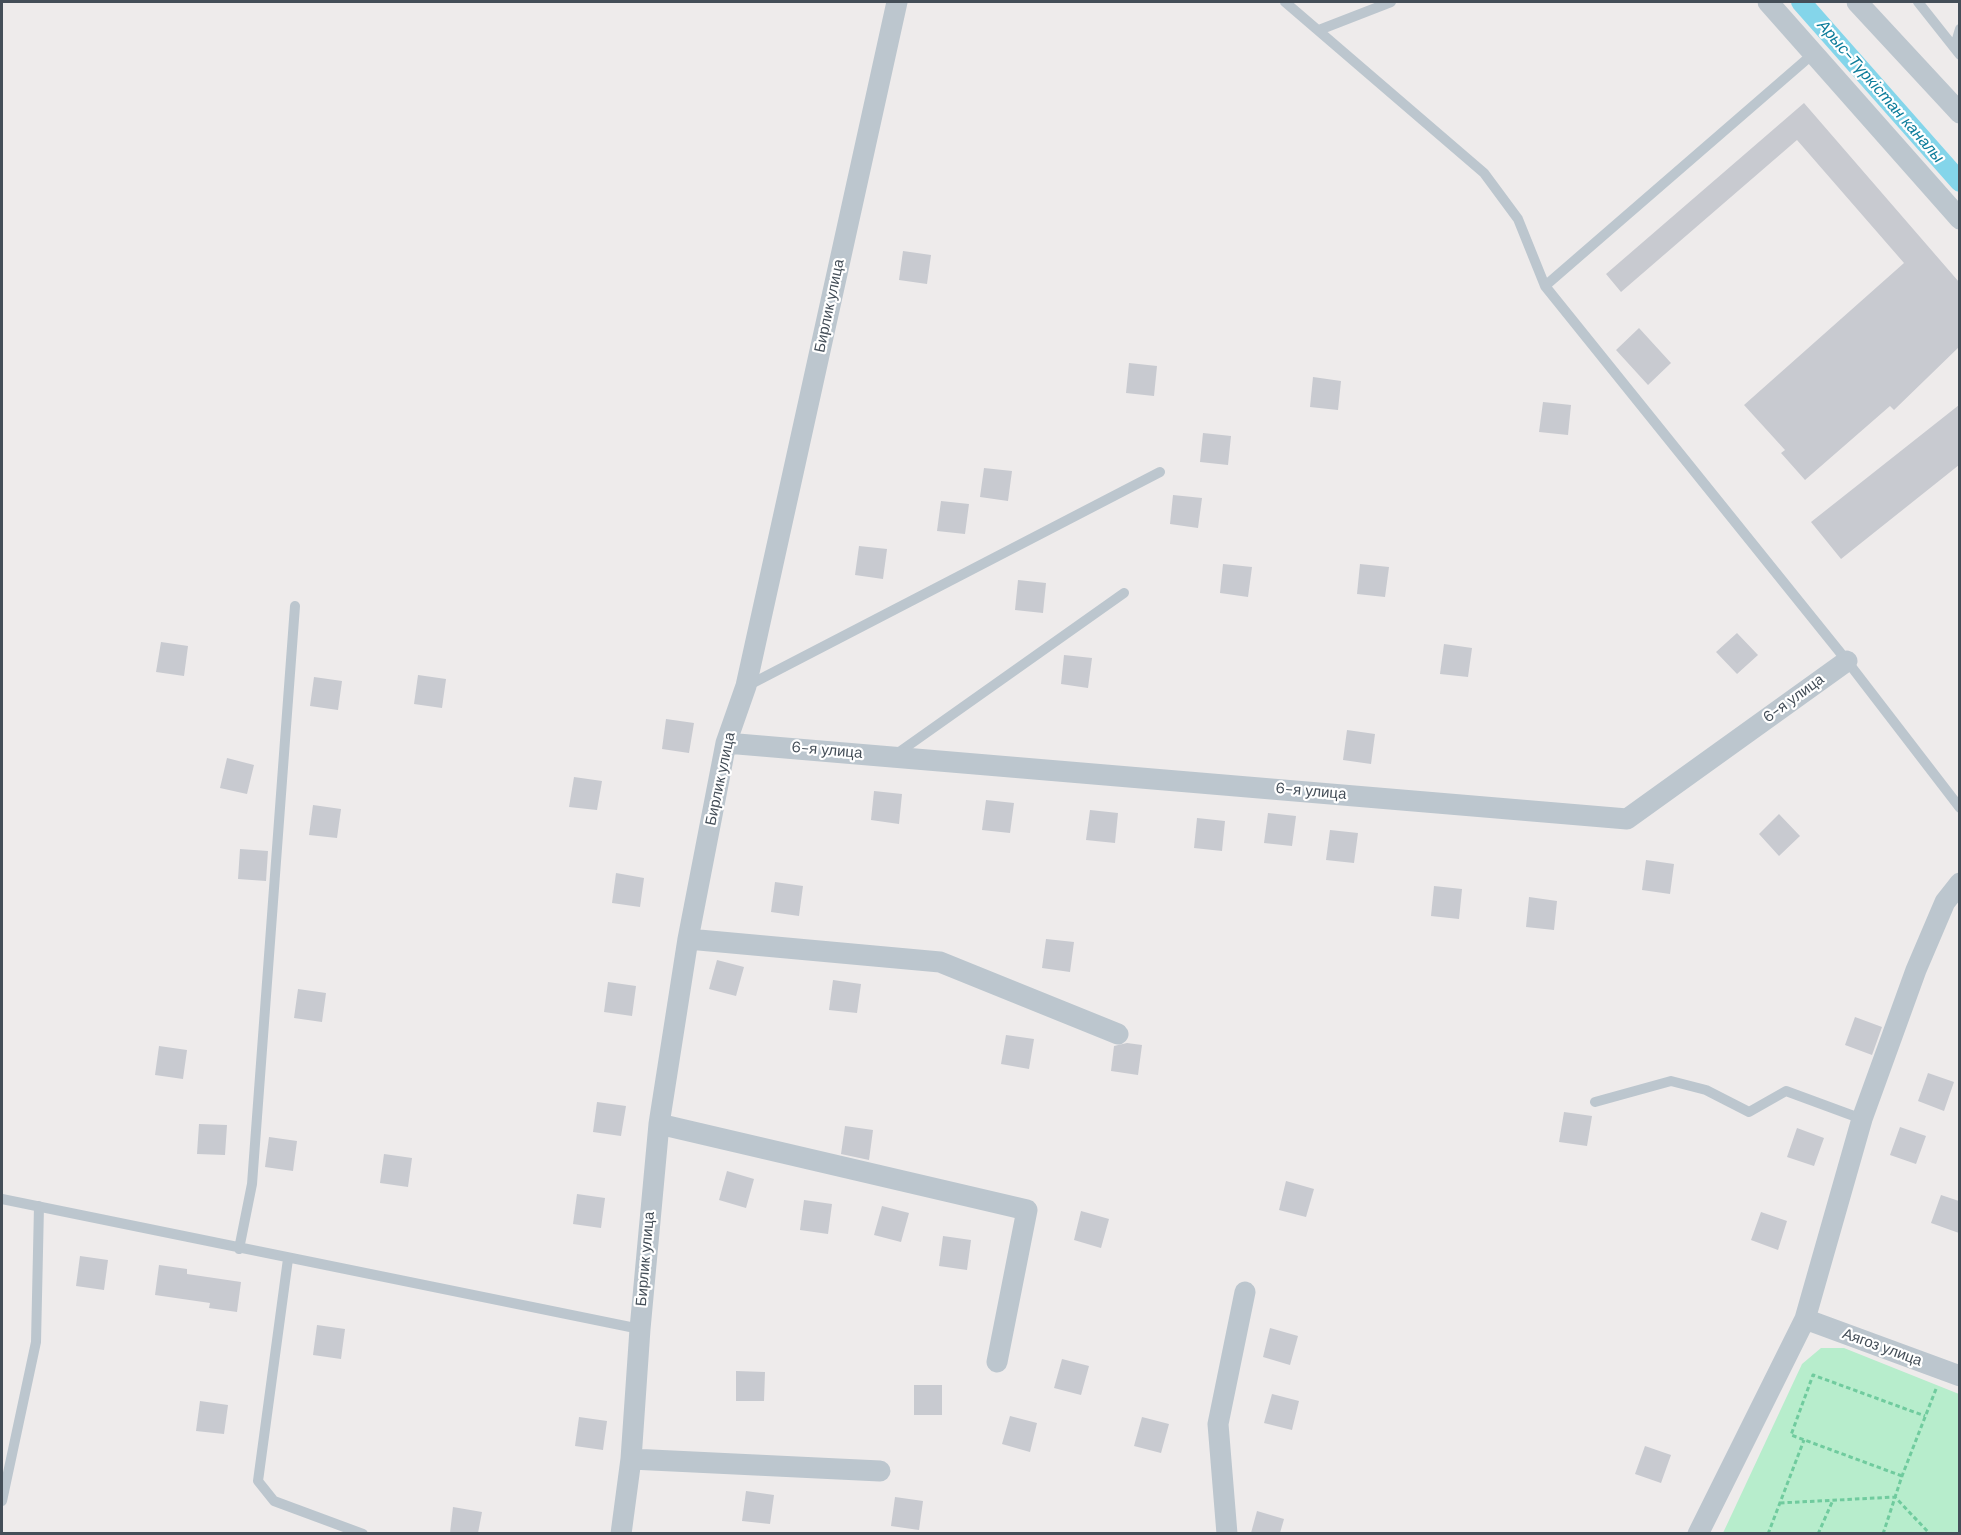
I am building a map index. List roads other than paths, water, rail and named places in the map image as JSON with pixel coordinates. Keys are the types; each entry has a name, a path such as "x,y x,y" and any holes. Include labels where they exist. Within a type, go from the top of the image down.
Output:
{"street":[{"name":"Бирлик улица","path":"621,1533 631,1459 640,1329 659,1124 688,939 726,743 746,686 897,2"},
{"path":"1768,2 1959,219"},
{"path":"1857,2 1959,113"},
{"name":"6-я улица","path":"726,743 1627,819 1846,661"},
{"path":"1698,1533 1805,1319 1862,1119 1916,970 1946,902 1959,883"},
{"path":"688,939 940,962 1118,1034"},
{"path":"659,1124 1027,1210 997,1362"},
{"path":"1227,1533 1218,1424 1245,1292"},
{"name":"Аягоз улица","path":"1805,1319 1952,1373"},
{"path":"631,1459 880,1471"}],"lane":[{"path":"1285,2 1484,173 1518,219 1545,286 1846,661 1959,808"},
{"path":"1318,30 1390,2"},
{"path":"1918,2 1957,50"},
{"path":"1957,50 1959,29"},
{"path":"1545,286 1814,53"},
{"path":"746,686 1160,472"},
{"path":"893,757 1124,593"},
{"path":"239,1249 252,1184 294,606"},
{"path":"1595,1102 1671,1081 1706,1090 1749,1112 1786,1092 1862,1119"},
{"path":"2,1199 640,1329"},
{"path":"2,1501 36,1342 39,1206"},
{"path":"288,1259 258,1481 274,1501 363,1533"}],"waterway":[{"name":"Арыс-Түркістан каналы","path":"1801,2 1960,182"}]}
